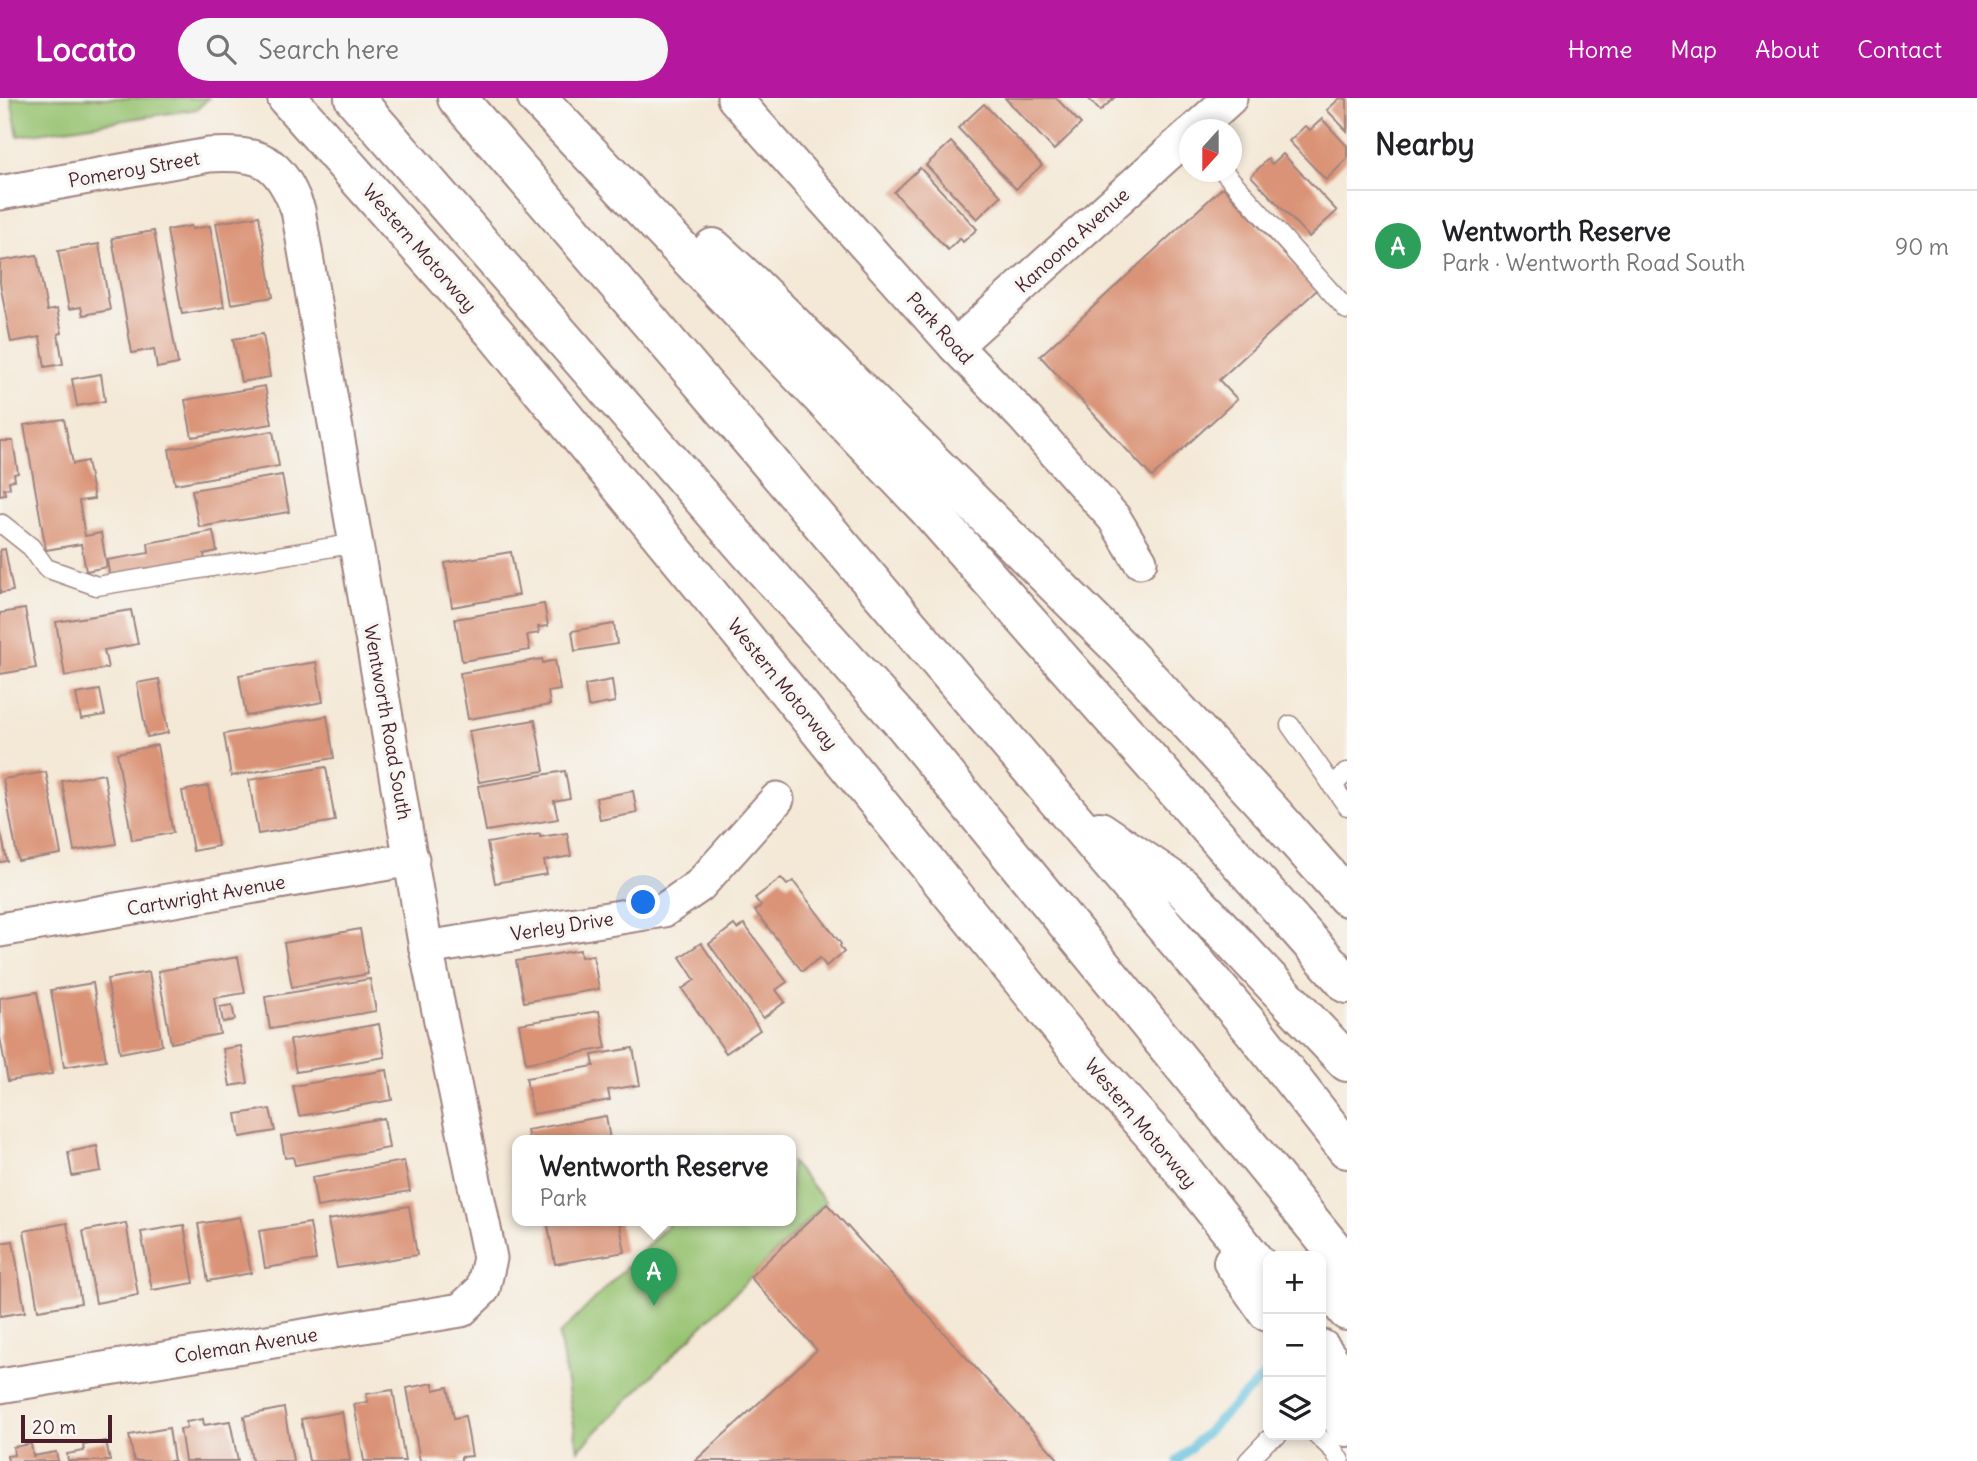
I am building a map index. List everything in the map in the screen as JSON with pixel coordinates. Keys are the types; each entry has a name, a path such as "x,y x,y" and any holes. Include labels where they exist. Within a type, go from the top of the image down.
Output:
{"highway":[{"name":"Western Motorway","path":"287,98 503,343 1086,1059 1161,1144 1263,1273"},
{"path":"354,98 750,553 905,724 1287,1192 1329,1267 1347,1311"},
{"path":"457,98 1254,1031 1347,1149"},
{"path":"537,98 928,509 1347,984"},
{"path":"550,98 754,286 1125,653 1347,897"},
{"path":"1058,802 1181,887 1347,1062"},
{"path":"1086,1059 1263,1305"},
{"path":"1330,1372 1347,1427"}],"street":[{"name":"Park Road","path":"734,98 955,346 1022,415 1114,518 1140,561"},
{"path":"1207,119 1230,98"},
{"name":"Kanoona Avenue","path":"955,346 1179,143"},
{"name":"Pomeroy Street","path":"0,192 209,155 234,153 250,155 268,162"},
{"name":"Wentworth Road South","path":"268,162 282,175 291,189 298,210 426,948 489,1258 483,1289"},
{"name":"Verley Drive","path":"426,948 664,910 699,886 777,799"},
{"name":"Cartwright Avenue","path":"0,930 412,859"},
{"name":"Coleman Avenue","path":"0,1386 460,1310 483,1289"}],"lane":[{"path":"1233,182 1347,310"},
{"path":"0,525 31,547 46,568 97,586 357,543"},
{"path":"1290,725 1347,806"},
{"path":"1332,786 1347,772"},
{"path":"1248,1461 1268,1440"},
{"path":"1322,1440 1340,1461"}],"green space":[{"path":"11,98 209,98 197,109 18,136"},
{"path":"796,1168 826,1202 578,1450 559,1335 667,1226 796,1226"}],"building":[{"path":"1005,98 1056,98 1081,124 1054,150"},
{"path":"1088,98 1114,98 1100,111"},
{"path":"1340,98 1347,99 1347,131 1327,110"},
{"path":"984,104 1042,165 1016,189 958,128"},
{"path":"1322,119 1347,146 1347,159 1326,180 1289,141 1305,126 1310,130"},
{"path":"951,142 1001,196 977,219 926,165"},
{"path":"1283,154 1337,211 1309,237 1251,176 1268,159 1272,164"},
{"path":"920,168 977,229 963,242 960,238 948,250 894,192"},
{"path":"1223,187 1317,290 1219,380 1237,399 1152,477 1040,356"},
{"path":"259,216 273,297 231,304 216,223"},
{"path":"191,226 192,229 210,226 224,307 182,314 167,230"},
{"path":"154,231 178,364 157,368 154,349 132,353 112,238"},
{"path":"99,244 110,310 83,315 81,307 69,309 58,251"},
{"path":"37,255 47,311 57,309 62,333 58,334 63,364 45,367 40,337 11,342 0,283 0,261"},
{"path":"263,334 270,377 241,382 233,339"},
{"path":"101,374 105,401 77,406 72,379"},
{"path":"265,386 272,424 192,437 185,400"},
{"path":"64,419 73,464 87,461 94,499 79,501 85,536 101,533 107,567 86,571 81,544 46,550 24,425"},
{"path":"273,431 279,466 175,484 169,449"},
{"path":"0,441 13,441 18,473 14,474 15,480 9,481 10,488 4,489 5,494 0,495"},
{"path":"282,475 289,512 199,527 192,490"},
{"path":"213,531 217,551 204,554 205,562 110,579 107,560 149,553 148,543"},
{"path":"5,549 13,591 0,593 0,550"},
{"path":"511,552 519,595 452,607 445,563"},
{"path":"544,604 548,626 538,627 539,633 527,635 530,650 462,661 455,619"},
{"path":"25,609 36,668 0,674 0,613"},
{"path":"131,610 138,644 104,650 108,668 65,676 56,622"},
{"path":"614,624 617,644 575,651 572,631"},
{"path":"542,659 543,663 555,660 560,690 548,692 550,705 468,719 460,673"},
{"path":"316,662 323,702 246,716 239,675"},
{"path":"159,679 168,733 147,737 137,683"},
{"path":"612,680 615,702 588,707 585,685"},
{"path":"100,690 105,715 81,719 76,694"},
{"path":"327,716 334,758 231,776 224,734"},
{"path":"535,720 544,771 479,782 469,731"},
{"path":"157,745 173,833 132,840 117,753"},
{"path":"326,767 335,821 258,834 249,780"},
{"path":"565,771 570,798 554,801 558,819 486,831 478,786"},
{"path":"46,772 61,854 18,861 3,779"},
{"path":"104,774 116,844 74,851 62,781"},
{"path":"208,786 218,846 193,851 182,791"},
{"path":"633,791 637,813 600,820 596,798"},
{"path":"0,828 7,861 0,862"},
{"path":"567,833 571,856 544,861 547,874 495,883 487,843 540,834 540,837"},
{"path":"781,878 787,885 793,881 841,944 844,952 826,966 820,958 802,971 755,911 761,906 755,898"},
{"path":"744,924 787,982 776,990 785,1002 763,1018 709,944 734,925 737,929"},
{"path":"360,929 368,974 292,987 284,943"},
{"path":"701,943 760,1030 726,1053 682,989 695,980 680,957"},
{"path":"580,950 581,957 593,955 599,989 524,1002 516,961"},
{"path":"238,957 245,993 214,998 220,1034 171,1043 158,971"},
{"path":"149,972 162,1045 120,1053 107,979"},
{"path":"370,979 376,1011 270,1029 265,997"},
{"path":"93,983 106,1060 64,1067 51,990"},
{"path":"37,992 52,1074 8,1081 0,1037 0,998"},
{"path":"232,1005 235,1020 223,1022 220,1007"},
{"path":"599,1011 606,1048 526,1063 519,1024"},
{"path":"379,1024 385,1057 296,1072 290,1040"},
{"path":"241,1046 248,1083 230,1086 223,1049"},
{"path":"633,1048 640,1085 608,1090 610,1100 533,1114 526,1078 594,1066 592,1055"},
{"path":"387,1070 392,1100 299,1116 293,1086"},
{"path":"270,1109 275,1131 240,1137 236,1114"},
{"path":"606,1116 609,1135 528,1135 527,1130"},
{"path":"384,1118 389,1148 295,1165 293,1157 285,1158 281,1136"},
{"path":"97,1146 101,1171 72,1176 68,1152"},
{"path":"404,1161 410,1191 317,1207 312,1177"},
{"path":"827,1204 1060,1461 695,1461 817,1350 750,1277"},
{"path":"409,1206 417,1255 337,1268 328,1220"},
{"path":"240,1217 251,1273 208,1281 198,1224"},
{"path":"67,1223 81,1303 38,1310 24,1231"},
{"path":"126,1223 138,1295 96,1303 83,1231"},
{"path":"310,1223 316,1260 265,1268 259,1231"},
{"path":"184,1225 194,1283 152,1290 141,1232"},
{"path":"548,1226 620,1226 625,1252 555,1264"},
{"path":"13,1241 25,1312 0,1316 0,1243"},
{"path":"433,1383 434,1390 448,1387 454,1418 465,1416 472,1456 461,1457 461,1461 420,1461 407,1388"},
{"path":"393,1390 405,1461 364,1461 354,1404 368,1402 366,1394"},
{"path":"284,1408 293,1461 252,1461 244,1416"},
{"path":"342,1412 350,1461 309,1461 301,1419"},
{"path":"203,1419 204,1425 230,1421 238,1461 185,1461 180,1429 187,1428 186,1422"},
{"path":"169,1428 174,1461 134,1461 129,1435"},
{"path":"106,1441 110,1461 68,1461 67,1454 84,1451 83,1445"},
{"path":"31,1444 33,1456 56,1452 58,1461 8,1461 7,1456 14,1455 13,1447"}],"waterway":[{"path":"1177,1461 1263,1377"}],"place":[{"name":"Wentworth Reserve","path":"654,1306"}]}
